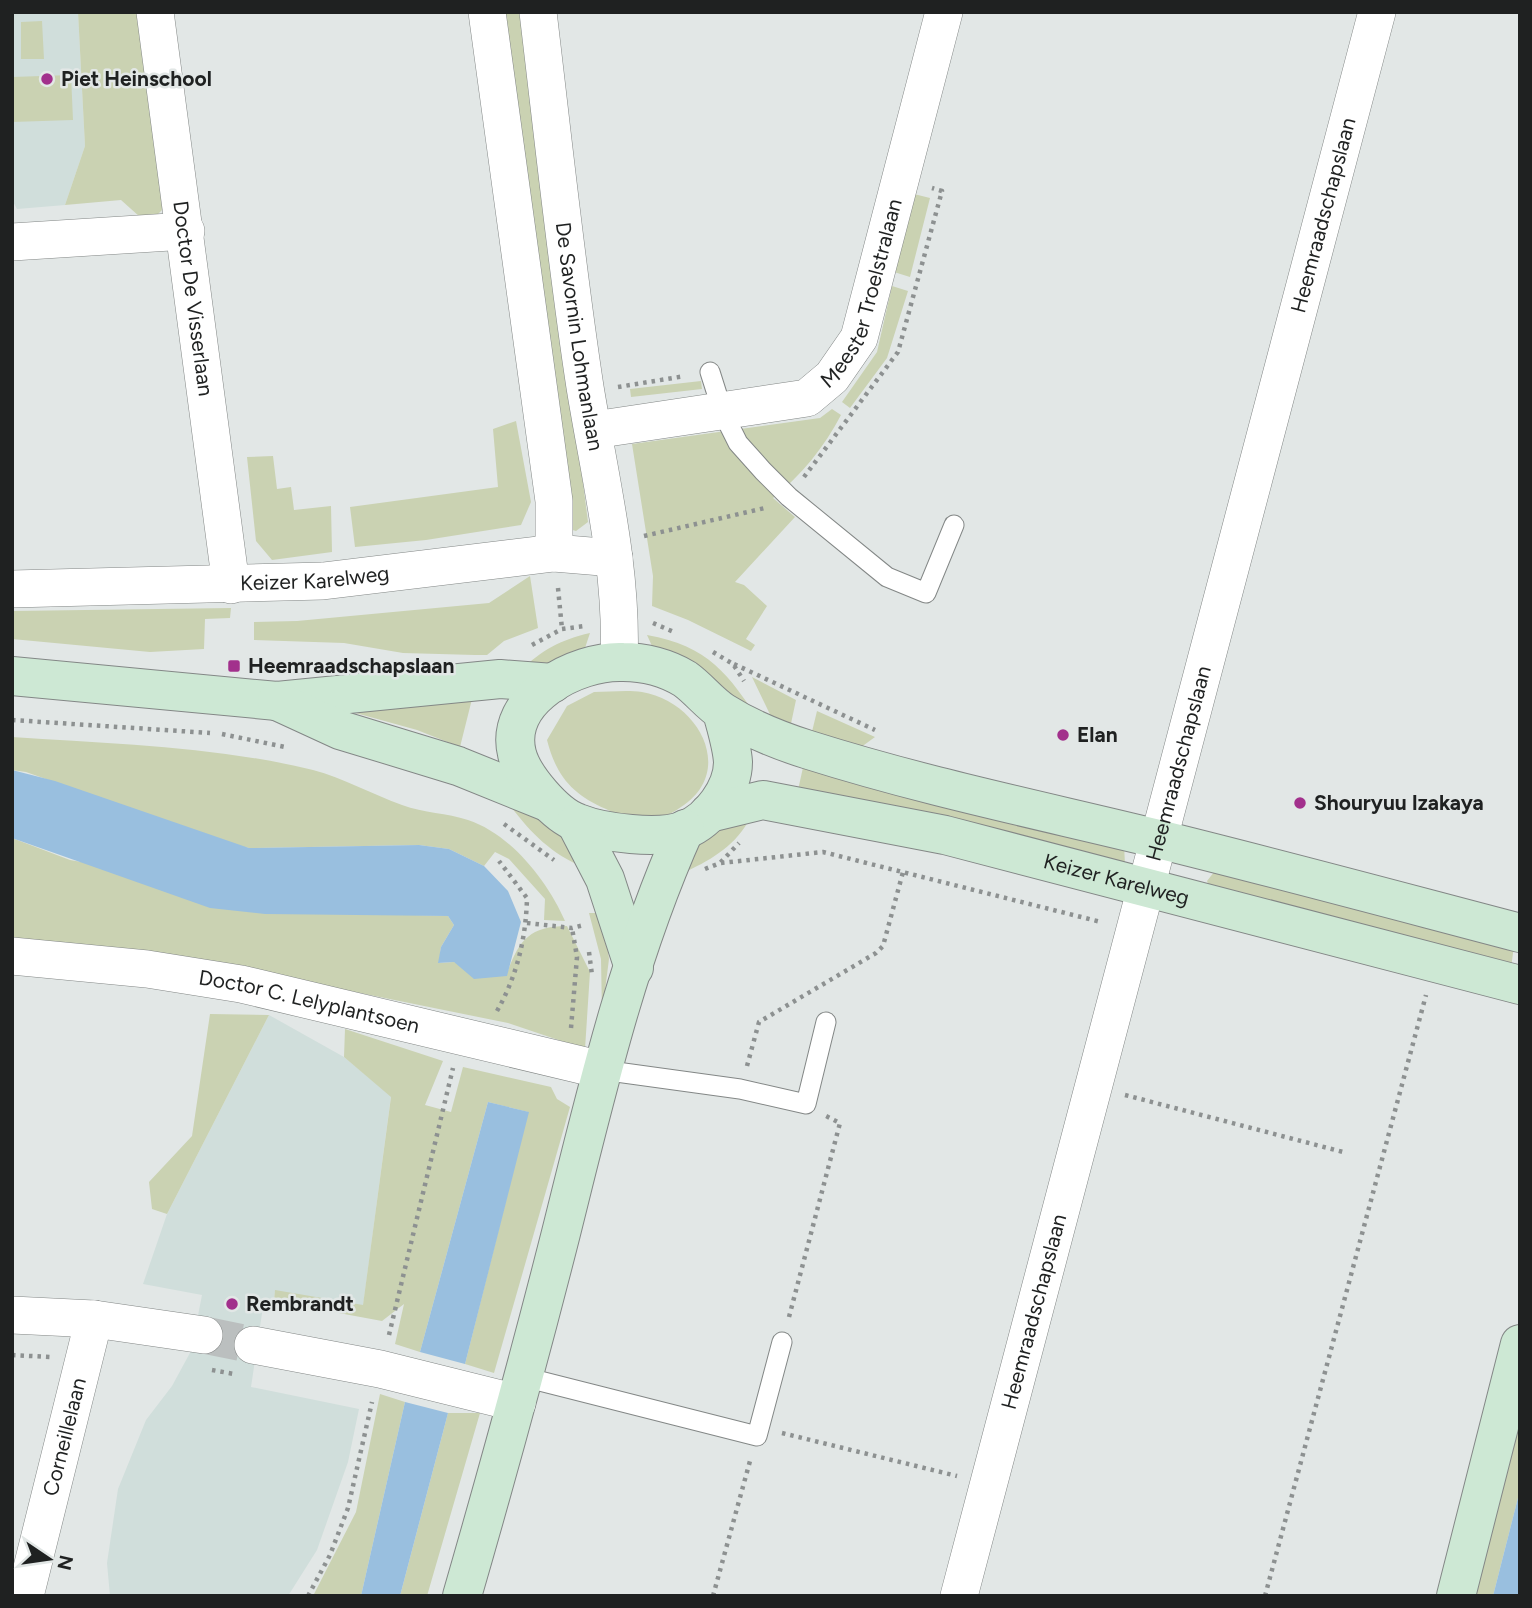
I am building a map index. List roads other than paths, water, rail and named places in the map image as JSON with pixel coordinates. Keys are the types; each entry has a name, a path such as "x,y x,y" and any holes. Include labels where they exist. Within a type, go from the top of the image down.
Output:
{"main road":[{"path":"634,968 605,879 561,813 517,756 515,731 527,704 553,683 579,670 619,661 654,665 685,680 722,712 771,737 880,772 1158,839 1520,933"},
{"path":"12,676 277,701 500,679 553,683"},
{"path":"277,701 340,730 458,766 561,813 648,835 697,821"},
{"path":"462,1596 521,1390 584,1065 634,968 652,905 697,821 726,792 733,763 722,712"},
{"name":"Keizer Karelweg","path":"697,821 763,800 944,835 1520,985"},
{"path":"1456,1596 1520,1344"}],"street":[{"name":"Doctor De Visserlaan","path":"155,12 231,586"},
{"path":"487,12 554,501 554,553"},
{"name":"De Savornin Lohmanlaan","path":"538,12 586,392 614,558 621,622 619,661"},
{"name":"Meester Troelstralaan","path":"594,430 723,413 807,398 832,377 859,338 944,12"},
{"name":"Heemraadschapslaan","path":"959,1596 1377,12"},
{"path":"12,242 186,231"},
{"name":"Keizer Karelweg","path":"12,589 231,586 323,581 554,553 614,558"},
{"name":"Doctor C. Lelyplantsoen","path":"12,956 147,969 241,984 584,1065"},
{"path":"12,1315 94,1319 203,1351"},
{"name":"Corneillelaan","path":"25,1596 94,1319"},
{"path":"245,1360 380,1368 521,1390"}],"lane":[{"path":"710,372 723,413 738,443 789,497 887,577 926,593 954,525"},
{"path":"584,1065 740,1089 806,1104 826,1022"},
{"path":"521,1390 758,1432 782,1342"}],"water":[{"path":"12,770 55,781 249,848 419,845 449,849 484,866 508,891 521,922 507,976 474,979 454,962 438,963 441,947 454,925 448,916 265,914 210,908 12,838"},
{"path":"488,1102 529,1112 465,1364 420,1352"},
{"path":"405,1402 448,1413 400,1596 361,1596"},
{"path":"1520,1490 1520,1596 1493,1596"}],"tunnel":[{"path":"204,1335 253,1345"}],"place":[{"name":"Piet Heinschool","path":"47,79"},
{"name":"Heemraadschapslaan","path":"234,666"},
{"name":"Elan","path":"1063,735"},
{"name":"Shouryuu Izakaya","path":"1300,803"},
{"name":"Rembrandt","path":"232,1304"}]}
